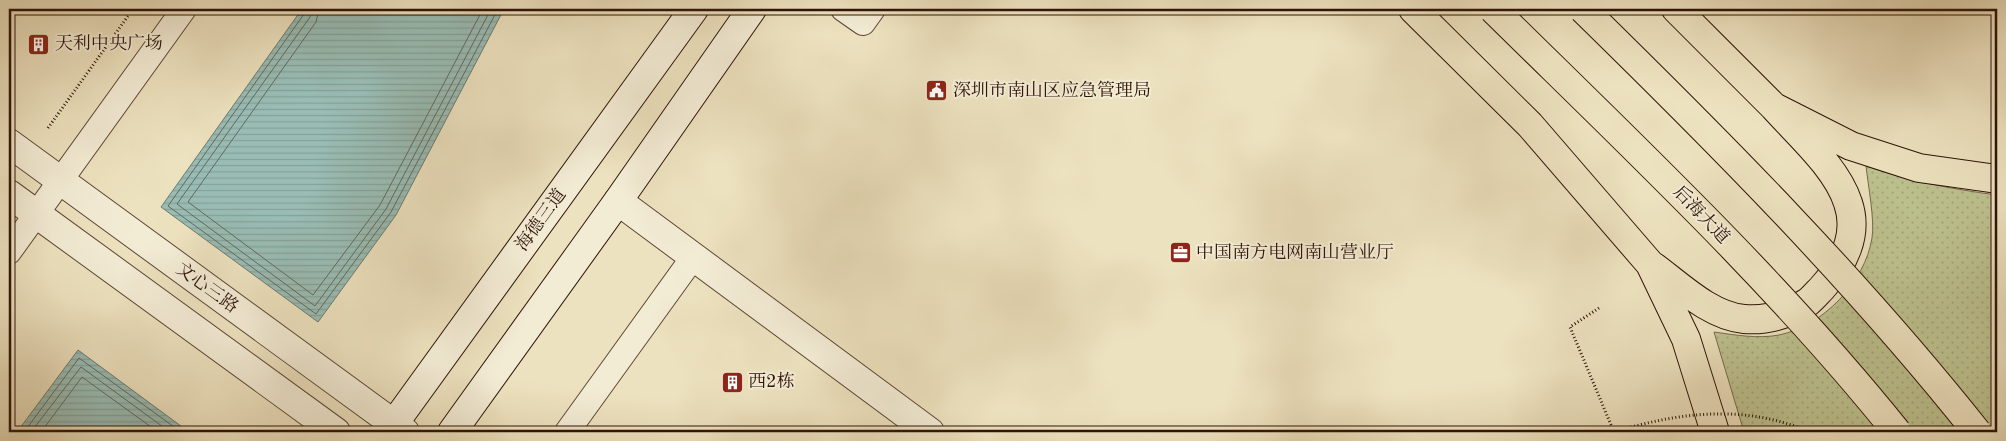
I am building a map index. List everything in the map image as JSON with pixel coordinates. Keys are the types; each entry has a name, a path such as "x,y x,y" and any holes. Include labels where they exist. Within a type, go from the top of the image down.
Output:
{"main road":[{"path":"1413,9 1530,125 1650,264 1699,300 1723,313 1743,319 1776,318 1810,301 1830,279 1847,253 1853,227 1848,202 1835,176 1774,107 1676,9"},
{"name":"后海大道","path":"1493,9 1611,123 1762,278 1897,432"},
{"path":"1583,9 1736,161 1816,245 1889,327 1977,432"},
{"path":"1774,107 1851,146 1919,168 1997,179"},
{"path":"1650,264 1686,339 1715,432"}],"street":[{"name":"海德三道","path":"395,430 694,9"},
{"path":"452,432 618,201 752,9"},
{"name":"文心三路","path":"9,144 395,430"},
{"path":"9,194 336,432"},
{"path":"618,201 930,432"}],"lane":[{"path":"9,252 184,9"},
{"path":"842,9 863,23 874,9"},
{"path":"567,432 694,256"}],"path":[{"path":"42,135 133,9"},
{"path":"1599,308 1570,326 1614,432 1686,414 1728,412 1763,416 1810,432"}],"green space":[{"path":"1866,166 1930,184 1997,195 1997,432 1744,432 1714,332 1755,337 1779,335 1811,322 1839,300 1861,270 1872,238 1872,213"}],"water":[{"path":"302,9 504,9 396,215 318,322 161,207"},
{"path":"78,350 189,432 17,432"}],"place":[{"name":"天利中央广场","path":"39,44"},
{"name":"深圳市南山区应急管理局","path":"937,91"},
{"name":"中国南方电网南山营业厅","path":"1180,253"},
{"name":"西2栋","path":"732,382"}]}
